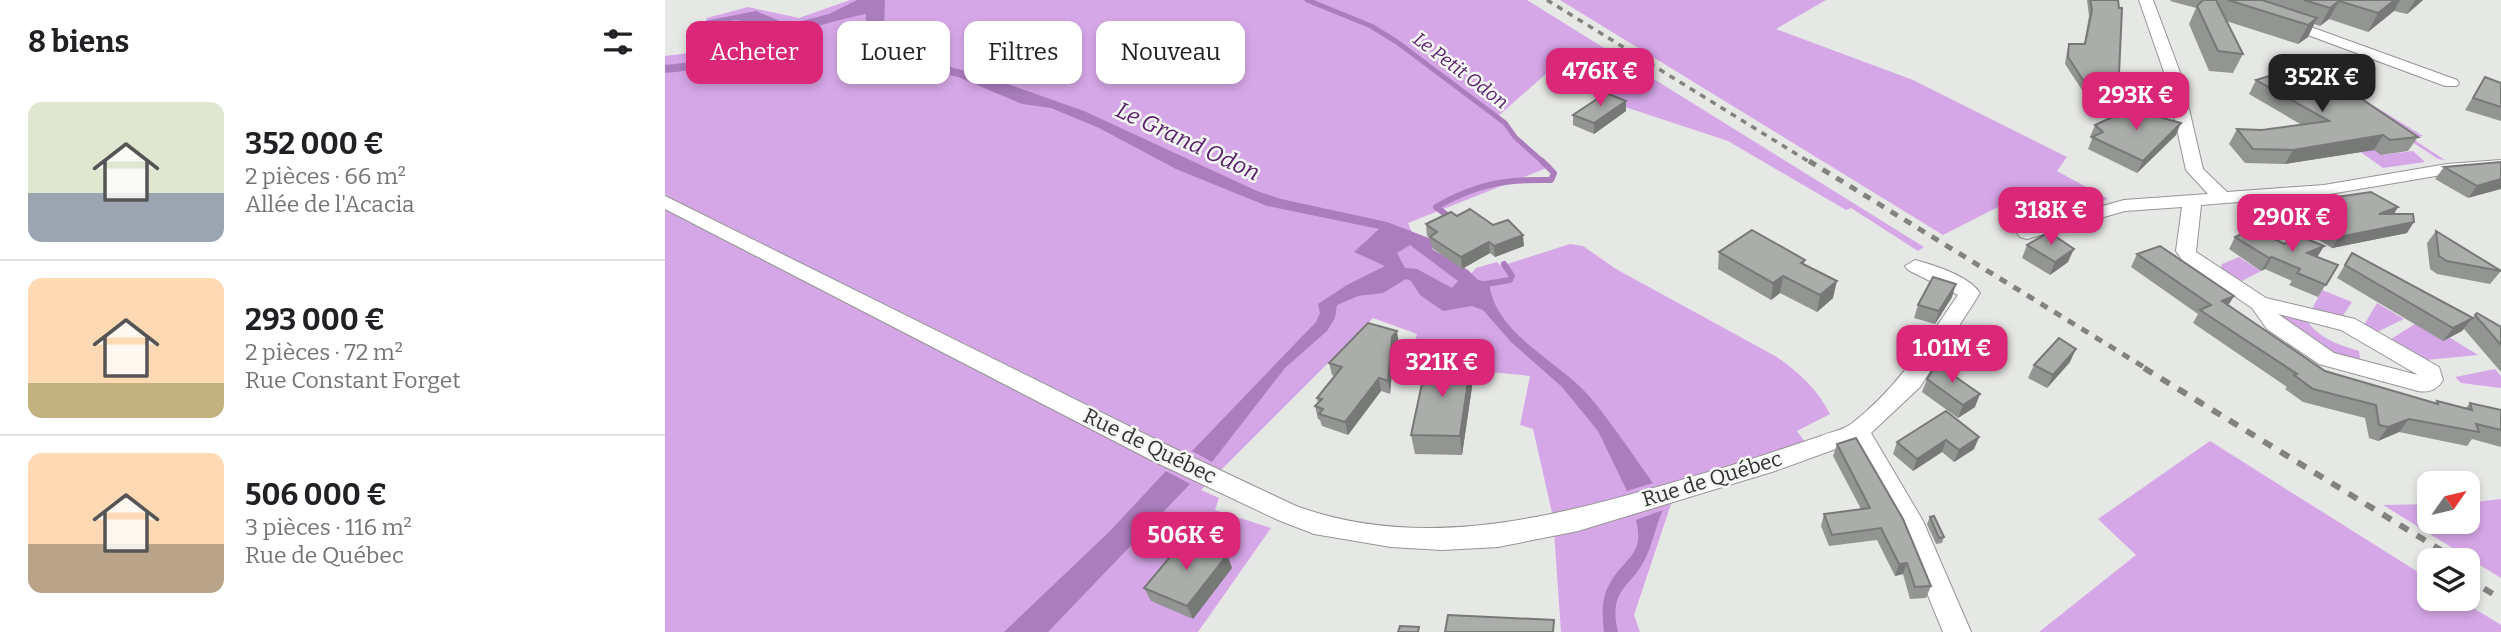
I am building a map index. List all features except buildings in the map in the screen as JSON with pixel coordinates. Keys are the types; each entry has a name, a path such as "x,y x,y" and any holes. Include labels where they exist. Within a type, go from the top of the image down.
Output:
{"street":[{"path":"2146,0 2173,75 2195,170 2222,198"},
{"path":"2270,17 2451,83"},
{"path":"2027,233 2124,206 2324,190 2447,169 2501,165"},
{"path":"2192,201 2186,251 2189,256 2259,303 2274,324 2327,359 2419,383 2427,384 2432,380 2431,373 2422,366 2348,324 2259,303"},
{"name":"Rue de Québec","path":"665,202 1162,454 1314,523 1391,536 1442,539 1498,536 1578,520 1775,461 1857,432 1912,381 1970,293 1953,282 1915,266"},
{"path":"1857,432 1882,468 1940,583 1957,632"}],"shaded area":[{"path":"850,0 1527,0 1924,247 1918,251 1851,208 1846,210 1728,141 1616,104 1547,73 1496,118 1552,166 1408,223 1416,242 1467,278 1476,268 1497,262 1501,266 1570,244 1583,246 1616,269 1777,357 1808,382 1825,405 1830,414 1797,431 1805,442 1678,483 1634,615 1640,632 1561,632 1553,517 1533,429 1520,425 1530,376 1408,364 1417,334 1373,318 1201,490 1219,498 1215,510 1271,528 1198,632 665,632 665,56 686,53 686,84 823,84 823,21 705,21 707,18 748,7 799,18"},
{"path":"857,0 885,0 884,21 866,21 866,14 823,25 823,21 802,21 829,14"},
{"path":"1560,0 1826,0 1776,29 1913,80 2067,157 2057,171 2108,199 2038,219 1998,207 1943,235"},
{"path":"756,11 779,21 705,21"},
{"path":"686,63 686,70 665,73 665,65"},
{"path":"950,67 964,71 964,80 950,75"},
{"path":"975,84 1008,84 1084,111 1257,191 1281,199 1387,222 1434,240 1432,249 1468,270 1478,280 1489,282 1494,300 1515,332 1589,396 1653,483 1627,491 1598,431 1562,387 1511,342 1483,310 1472,306 1443,311 1420,295 1411,281 1406,279 1383,293 1358,296 1337,305 1335,318 1327,331 1285,368 1212,462 1192,451 1316,322 1320,313 1318,304 1347,285 1385,266 1354,252 1379,229 1267,206 1176,169 1099,128 1051,108 1022,104","holes":["1410,245 1458,281 1452,288 1417,269 1405,268 1397,253"]},
{"path":"2358,96 2423,136 2411,138 2445,160 2438,159 2403,136 2414,134 2362,101 2381,155 2413,151 2425,162 2383,168 2338,136 2326,103"},
{"path":"2239,257 2261,271 2242,281 2221,268 2222,264"},
{"path":"2322,290 2352,302 2342,317 2312,309"},
{"path":"2377,303 2404,319 2377,332 2364,325"},
{"path":"2282,311 2305,317 2321,335 2359,351 2361,365 2332,358 2276,314"},
{"path":"2415,324 2443,340 2449,337 2478,355 2426,360 2391,339"},
{"path":"2495,369 2501,376 2501,388 2461,383 2455,377"},
{"path":"2210,441 2417,571 2417,611 2478,611 2501,625 2501,632 2039,632 2136,555 2098,519"},
{"path":"1166,471 1190,484 1048,632 1004,632 1109,532"},
{"path":"2501,499 2501,578 2480,565 2480,548 2453,548 2430,534 2480,534 2480,502"},
{"path":"2417,504 2417,526 2383,505"},
{"path":"1663,510 1646,557 1619,597 1616,606 1618,632 1604,632 1605,595 1610,583 1636,548 1636,520"}],"waterway":[{"name":"Le Petit Odon","path":"1307,0 1371,26 1397,42 1505,123 1515,137 1544,163"},
{"name":"Le Petit Odon","path":"1452,219 1436,207 1478,188 1505,182 1551,180 1554,173 1544,163"},
{"name":"Le Petit Odon","path":"1480,285 1510,280 1512,276 1504,264"}],"railway":[{"path":"1547,0 1811,163"},
{"path":"1809,161 2147,369"},
{"path":"2144,368 2437,548"},
{"path":"2480,586 2501,599"}],"water label":[{"name":"Le Grand Odon","path":"1188,141"}]}
